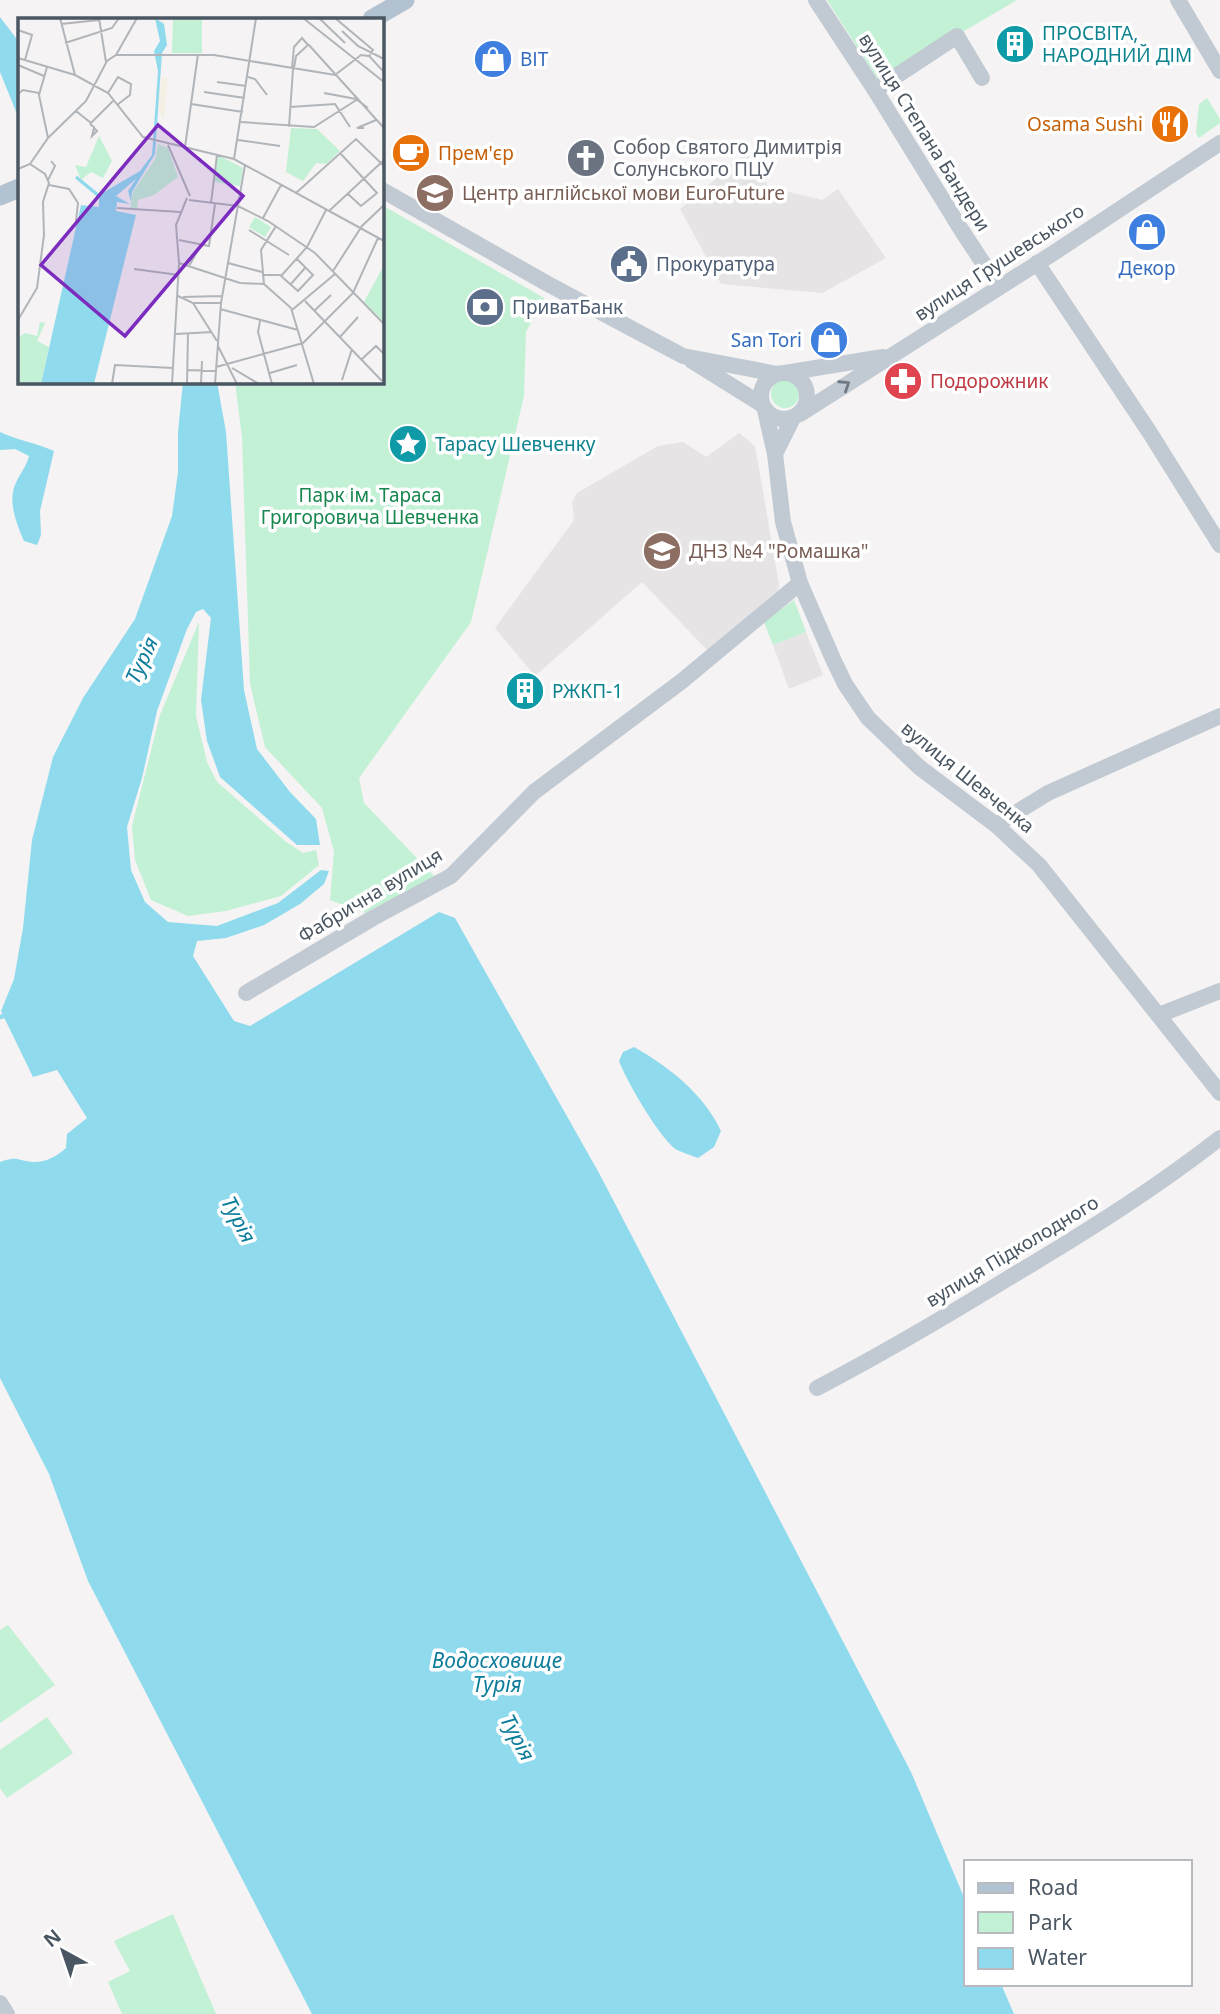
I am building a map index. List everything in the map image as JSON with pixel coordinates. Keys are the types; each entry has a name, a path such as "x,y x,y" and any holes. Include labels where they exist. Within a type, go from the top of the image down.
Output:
{"main road":[{"path":"373,18 395,3"},
{"path":"0,196 18,188"}],"street":[{"name":"вулиця Степана Бандери","path":"816,0 999,287"},
{"path":"1178,0 1220,71"},
{"path":"875,90 957,36 982,78"},
{"name":"вулиця Грушевського","path":"780,373 889,356 1220,143"},
{"path":"383,191 548,284 684,356 777,419 797,416 889,356"},
{"path":"1037,263 1150,433 1220,545"},
{"path":"684,356 792,374 804,384 807,400 775,454"},
{"path":"763,407 760,396 765,382 780,373"},
{"name":"вулиця Шевченка","path":"763,407 775,454 783,522 800,583 845,684 867,718 919,767 996,825 1039,865 1220,1093"},
{"name":"Фабрична вулиця","path":"246,993 373,918 451,876 534,792 682,681 800,583"},
{"path":"996,825 1048,793 1219,722"},
{"path":"1159,1015 1220,991"},
{"name":"вулиця Підколодного","path":"817,1388 865,1363 1110,1218 1220,1138"},
{"path":"0,2003 7,2014"}],"shaded area":[{"path":"746,153 769,187 822,200 838,189 886,258 822,293 721,284 680,209"},
{"name":"ДНЗ №4 \"Ромашка\"","path":"739,433 755,446 779,584 778,595 707,650 642,582 535,676 495,628 574,520 572,502 577,493 658,446 683,442 706,457"},
{"path":"806,632 823,675 789,689 773,645"}],"green space":[{"path":"827,0 1017,0 879,81"},
{"path":"1207,98 1220,123 1199,138 1196,133 1199,104"},
{"name":"Парк ім. Тараса Григоровича Шевченка","path":"383,206 544,298 526,332 524,396 471,622 359,778 364,803 435,877 365,913 330,900 334,852 322,808 265,747 250,684 242,437 235,383 383,383"},
{"path":"785,380 795,384 799,394 795,404 785,408 775,404 771,394 775,384"},
{"path":"794,600 806,632 773,645 764,622"},
{"path":"199,622 196,716 207,762 217,782 285,841 303,853 316,850 319,865 281,896 226,911 188,916 151,900 135,860 132,826 160,715"},
{"path":"8,1625 55,1685 0,1723 0,1630"},
{"path":"47,1717 73,1753 7,1798 0,1788 0,1750"},
{"path":"173,1914 216,2014 122,2014 108,1982 130,1971 114,1941"}],"water":[{"path":"0,17 18,41 18,117 0,72"},
{"name":"Водосховище Турія","path":"183,383 217,383 226,432 244,690 257,749 290,792 316,819 320,845 297,845 220,777 207,741 201,700 211,618 203,609 196,612 187,629 157,711 142,778 127,827 131,870 145,902 168,922 217,926 278,903 321,870 329,871 324,884 300,904 264,925 226,938 197,941 193,956 234,1021 250,1026 439,912 455,918 599,1173 911,1772 964,1897 964,1986 1002,1986 1014,2014 312,2014 88,1581 49,1474 0,1378 0,1162 14,1159 39,1162 52,1158 66,1148 67,1134 87,1118 57,1070 33,1077 1,1011 14,979 23,928 32,840 53,757 83,698 135,619 172,516 178,472 178,432"},
{"path":"0,432 54,451 40,511 41,535 37,545 24,541 15,517 12,498 14,487 29,456 15,449 0,450"},
{"path":"634,1047 684,1082 714,1118 721,1131 714,1147 698,1158 677,1150 670,1144 636,1095 619,1061 623,1052"}],"waterway":[{"path":"0,1017 4,1016"}],"place":[{"name":"ПРОСВІТА, НАРОДНИЙ ДІМ","path":"1015,44"},
{"name":"ВІТ","path":"493,59"},
{"name":"Osama Sushi","path":"1170,124"},
{"name":"Прем'єр","path":"411,153"},
{"name":"Собор Святого Димитрія Солунського ПЦУ","path":"586,158"},
{"name":"Центр англійської мови EuroFuture","path":"435,193"},
{"name":"Декор","path":"1147,232"},
{"name":"Прокуратура","path":"629,264"},
{"name":"ПриватБанк","path":"485,307"},
{"name":"San Tori","path":"829,340"},
{"name":"Подорожник","path":"903,381"},
{"name":"Тарасу Шевченку","path":"408,444"},
{"name":"ДНЗ №4 \"Ромашка\"","path":"662,551"},
{"name":"РЖКП-1","path":"525,691"}],"water label":[{"name":"Турія","path":"141,660"},
{"name":"Турія","path":"239,1219"},
{"name":"Турія","path":"518,1737"}]}
